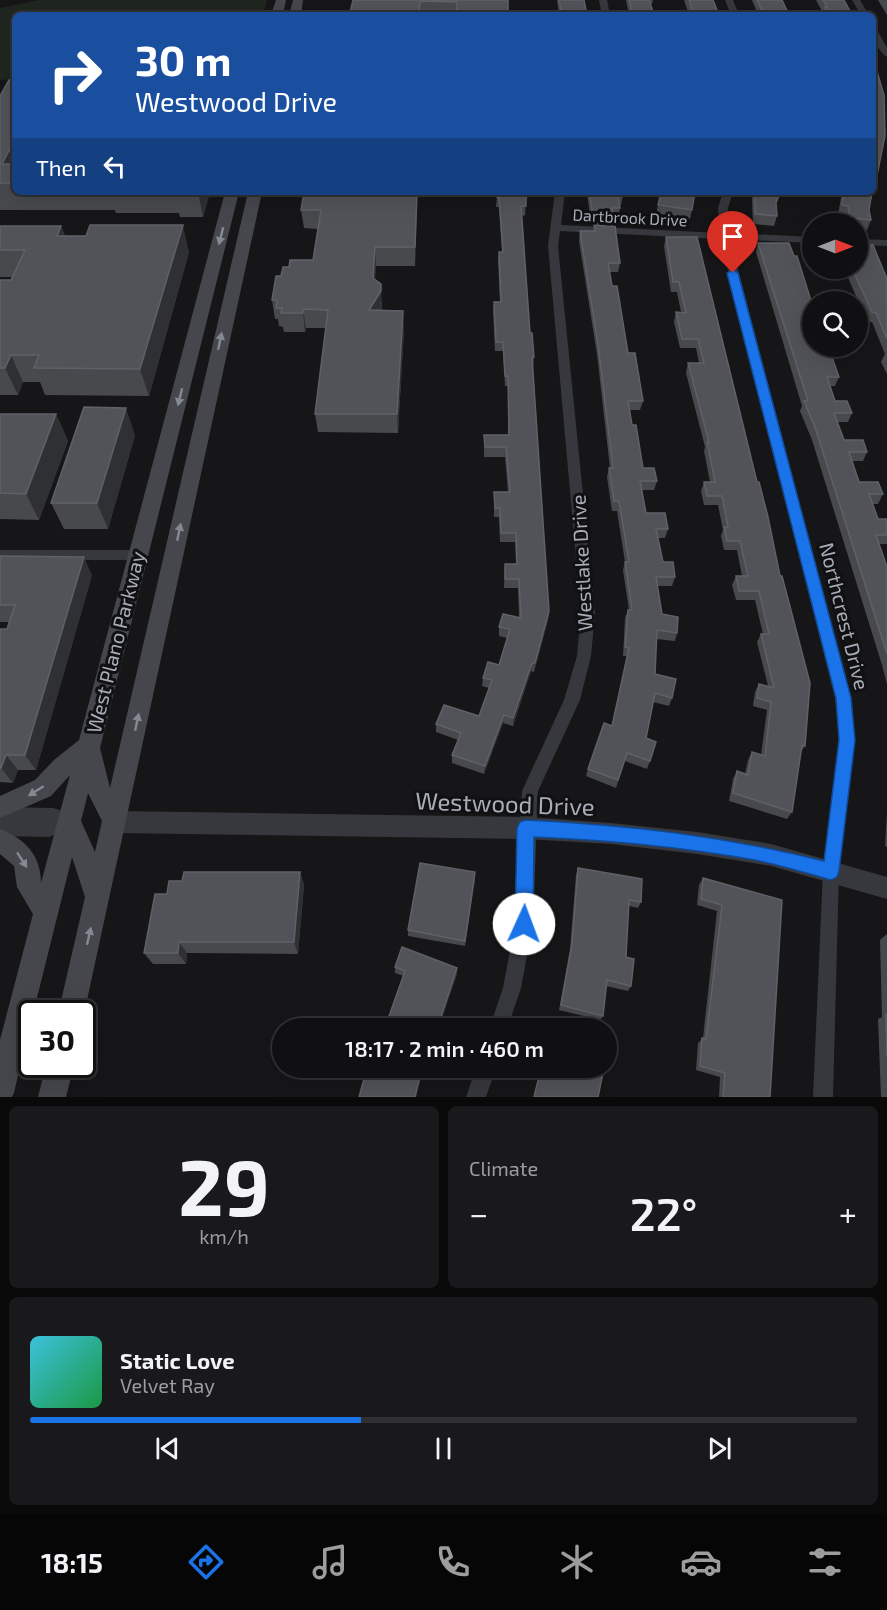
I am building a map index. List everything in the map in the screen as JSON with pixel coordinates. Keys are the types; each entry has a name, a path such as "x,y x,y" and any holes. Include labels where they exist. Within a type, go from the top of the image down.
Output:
{"main road":[{"name":"West Plano Parkway","path":"0,1093 231,195"},
{"name":"West Plano Parkway","path":"74,1000 254,195"},
{"path":"210,279 236,276"},
{"path":"0,807 43,788 62,767 89,746 102,800 115,822 56,871"},
{"path":"98,898 82,849 69,821 102,800 124,779"},
{"path":"0,841 13,848 23,858 28,871 29,887 46,911"},
{"path":"52,1097 57,1078"}],"street":[{"path":"876,35 887,55"},
{"name":"Westlake Drive","path":"502,1018 512,987 524,924 525,828 530,791 572,700 584,656 588,613 553,246 560,195"},
{"name":"Northcrest Drive","path":"727,195 723,208 724,236 843,698 847,740 831,871 823,1097"},
{"name":"Dartbrook Drive","path":"554,228 802,240"},
{"path":"868,242 887,243"},
{"path":"0,555 137,555"},
{"path":"0,815 54,816 69,821"},
{"path":"0,828 49,829 69,821"},
{"name":"Westwood Drive","path":"115,822 593,831 662,838 756,852 887,888"},
{"path":"476,1097 483,1078"}],"shaded area":[{"path":"39,0 267,0 264,12 12,12 12,79 0,80 0,8"}],"building":[{"path":"353,0 508,0 508,12 457,12 457,2 420,1 419,12 350,12"},
{"path":"559,0 584,0 586,12 561,12"},
{"path":"629,0 649,0 653,12 632,12"},
{"path":"689,0 713,0 718,12 693,12"},
{"path":"757,0 782,0 788,12 763,12"},
{"path":"823,0 844,0 850,12 827,12 825,7 827,7"},
{"path":"876,68 884,95 885,136 877,175"},
{"path":"9,80 12,80 12,145 2,164 12,164 12,183 0,183 0,96"},
{"path":"304,195 417,195 415,247 375,247 373,278 381,284 381,291 369,310 403,311 397,414 315,414 328,310 303,309 303,313 281,313 282,308 276,308 277,300 272,300 276,276 281,276 283,267 289,267 290,260 313,260 321,210 301,210"},
{"path":"497,195 526,195 526,206 521,206 530,333 532,333 534,357 532,357 549,611 535,663 532,663 513,718 504,715 485,766 452,755 461,733 436,724 444,705 479,716 492,680 483,678 488,662 499,665 510,629 499,627 503,614 521,618 519,579 505,579 505,564 517,564 516,533 501,533 500,508 495,508 494,492 510,492 506,447 485,447 484,435 509,435 508,376 505,376 503,342 496,342 494,302 501,302 499,252 503,252 499,198"},
{"path":"590,195 623,195 618,196 620,208 612,208 613,216 593,215"},
{"path":"660,195 694,195 692,210 658,205"},
{"path":"755,195 779,195 776,203 777,216 755,214"},
{"path":"844,195 872,195 869,210 871,220 868,220 868,213 849,213 848,206 842,205"},
{"path":"90,225 183,225 140,369 34,368 39,355 11,355 5,368 0,368 0,280 11,280 25,250 0,250 0,226 61,226 57,236 86,236"},
{"path":"594,225 615,226 620,263 608,263 612,286 617,286 628,353 635,353 643,401 628,401 632,425 636,425 643,468 654,468 657,481 640,481 646,513 665,513 668,529 656,529 663,562 673,562 675,577 656,577 662,614 678,617 677,633 657,630 655,674 676,679 672,698 655,693 646,738 656,742 650,761 627,753 618,780 588,769 604,723 612,726 629,648 625,647 628,610 632,610 625,562 629,562 619,501 614,501 609,468 613,468 598,344 580,231 595,231"},
{"path":"666,237 697,237 757,482 759,482 768,517 780,576 782,576 810,683 805,746 802,745 792,812 733,793 737,771 748,775 752,752 765,756 771,702 757,698 759,684 774,688 761,634 769,634 759,591 739,591 736,576 748,576 740,541 727,541 724,527 728,527 722,496 707,496 704,482 715,482 707,442 709,442 688,363 704,363 698,339 682,339 676,312 686,313 679,282 673,282"},
{"path":"758,243 789,243 794,256 797,256 802,279 804,279 808,291 802,291 802,357 832,357 839,377 827,377 835,401 847,401 852,413 834,413 844,440 863,440 867,452 849,452 859,482 878,482 883,494 869,494 878,519 887,519 887,535 876,535 887,567 887,654 816,430 804,401 808,401"},
{"path":"868,245 873,245 887,279 887,339 876,313 872,312 868,303 868,291 862,291 857,279 868,279"},
{"path":"84,407 126,408 97,503 51,503"},
{"path":"0,414 56,414 26,494 0,493"},
{"path":"0,556 84,557 25,755 6,755 1,768 0,629 7,629 15,605 0,605"},
{"path":"420,863 475,872 465,941 408,930"},
{"path":"578,868 642,879 641,902 629,900 626,957 634,959 631,986 607,980 603,1016 561,1005 572,944"},
{"path":"184,872 300,872 294,942 179,942 178,953 144,953 155,894 167,894 169,881 182,881"},
{"path":"703,878 782,900 770,1097 723,1097 725,1073 700,1066 702,1038 706,1039 722,905 701,899"},
{"path":"402,947 457,968 441,1018 388,1018 405,971 395,967"},
{"path":"364,1078 419,1078 415,1097 359,1097"},
{"path":"539,1078 602,1078 598,1097 534,1097"}],"route":[{"path":"524,924 525,828 593,831 662,838 756,852 831,871 847,740 843,698 733,273"}]}
